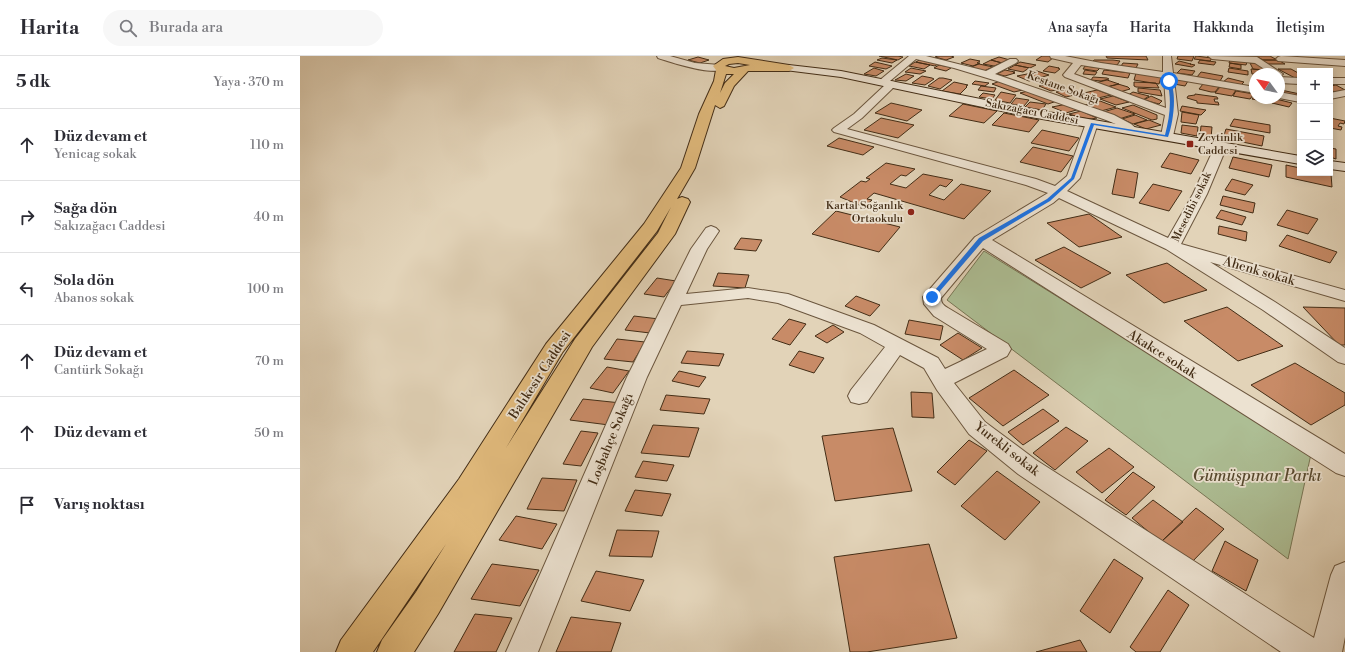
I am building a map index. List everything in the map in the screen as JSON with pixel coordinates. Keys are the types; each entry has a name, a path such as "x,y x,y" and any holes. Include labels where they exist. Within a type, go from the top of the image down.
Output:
{"main road":[{"path":"736,64 789,68"},
{"name":"Balıkesir Caddesi","path":"353,652 469,487 554,348 651,227 688,168 705,114 719,81 736,64"},
{"name":"Balıkesir Caddesi","path":"394,652 431,596 583,344 666,234 707,153 722,96 732,80 736,64"}],"street":[{"path":"660,56 694,66 736,64"},
{"path":"675,61 691,56"},
{"path":"914,56 887,83 858,116 838,130 1031,182 1058,192 1172,246 1269,306 1345,358"},
{"name":"Kestane Sokağı","path":"914,56 948,63 1024,87 1115,120 1128,126 1132,130"},
{"path":"1054,56 1101,66 1169,75 1249,89"},
{"path":"1212,56 1223,61 1258,60 1269,68"},
{"path":"948,63 958,58"},
{"path":"1278,58 1345,63"},
{"path":"1278,58 1297,69"},
{"path":"986,75 1013,61"},
{"path":"1079,62 1065,76 1172,114"},
{"path":"1167,136 1172,114 1169,62"},
{"name":"Sakızağacı Caddesi","path":"789,68 841,74 1026,112 1297,159"},
{"path":"1285,80 1297,81"},
{"path":"1333,81 1345,81"},
{"path":"1024,87 1039,83"},
{"path":"1333,96 1345,94"},
{"path":"1285,96 1297,98"},
{"path":"941,380 1000,351 1001,349 934,307 932,297 981,240 1048,200 1072,178 1092,123"},
{"name":"Mesedibi sokak","path":"1172,246 1200,194 1221,146"},
{"path":"1333,165 1345,167"},
{"name":"Loşbahçe Sokağı","path":"522,652 637,377 699,249 711,231"},
{"name":"Akakce sokak","path":"981,240 1345,466"},
{"name":"Ahenk sokak","path":"1172,246 1345,296"},
{"name":"Yurekli sokak","path":"675,300 748,294 782,298 867,329 931,363 941,380 977,428 1027,467 1308,652"},
{"path":"859,396 897,345"},
{"path":"1326,652 1345,575"}],"green space":[{"name":"Gümüşpınar Parkı","path":"984,251 1311,454 1288,559 947,300"}],"building":[{"path":"879,56 898,56 903,57 898,60"},
{"path":"1042,56 1054,57 1048,62 1036,60"},
{"path":"1106,56 1146,56 1148,60 1107,58"},
{"path":"1178,56 1194,56 1192,61 1177,59"},
{"path":"1196,56 1212,58 1210,61 1194,59"},
{"path":"1256,56 1270,56 1277,60 1263,60"},
{"path":"698,57 709,60 700,63 688,60"},
{"path":"935,57 954,57 946,60"},
{"path":"999,57 1010,60 1002,63 991,60"},
{"path":"882,58 897,60 892,63 877,60"},
{"path":"921,59 941,62 935,66 916,62"},
{"path":"970,59 980,61 977,63 980,63 973,66 961,63"},
{"path":"991,60 1002,63 994,66 983,64"},
{"path":"1094,60 1120,61 1117,65 1092,62"},
{"path":"1200,60 1216,62 1214,65 1198,63"},
{"path":"1230,60 1247,62 1246,65 1229,63"},
{"path":"1259,60 1278,60 1285,64 1267,64"},
{"path":"1179,61 1195,65 1192,67 1175,64"},
{"path":"875,62 892,66 886,69 869,66"},
{"path":"915,62 930,65 924,69 909,66"},
{"path":"1020,62 1036,65 1030,68 1015,65"},
{"path":"1123,63 1138,64 1136,68 1121,66"},
{"path":"1230,63 1241,65 1241,69 1229,67"},
{"path":"1250,63 1263,64 1265,68 1252,68"},
{"path":"979,64 993,67 984,71 971,67"},
{"path":"939,65 951,68 946,71 934,68"},
{"path":"1015,65 1029,68 1023,72 1008,69"},
{"path":"1049,66 1060,69 1055,73 1043,71"},
{"path":"1085,66 1100,68 1097,71 1083,69"},
{"path":"874,68 884,71 876,76 864,74"},
{"path":"911,68 926,71 920,74 905,72"},
{"path":"1229,68 1248,71 1248,75 1228,72"},
{"path":"1181,69 1195,71 1192,75 1177,73"},
{"path":"1285,69 1291,69 1297,72 1297,78 1285,73"},
{"path":"1005,70 1015,73 1005,76 997,74"},
{"path":"1085,70 1097,72 1095,75 1083,74"},
{"path":"1104,70 1130,73 1128,78 1102,74"},
{"path":"1037,71 1049,75 1039,78 1027,74"},
{"path":"1201,72 1223,76 1220,81 1197,77"},
{"path":"1136,73 1161,77 1159,84 1134,80"},
{"path":"906,74 914,76 906,81 895,80"},
{"path":"1027,74 1039,78 1029,81 1017,76"},
{"path":"922,76 934,79 925,85 912,83"},
{"path":"1093,77 1109,79 1101,81 1091,80"},
{"path":"939,78 952,80 940,89 928,86"},
{"path":"1228,78 1244,82 1240,86 1223,82"},
{"path":"1177,79 1188,81 1185,86 1174,84"},
{"path":"1107,80 1119,84 1107,87 1095,83"},
{"path":"975,81 989,83 985,86 972,84"},
{"path":"1000,81 1023,90 1014,92 992,84"},
{"path":"954,82 968,85 960,94 942,91"},
{"path":"1134,82 1156,83 1159,88 1136,87 1134,86"},
{"path":"1053,83 1065,88 1051,91 1039,86"},
{"path":"1118,84 1130,89 1120,92 1107,87"},
{"path":"1203,84 1219,87 1215,92 1199,89"},
{"path":"1336,85 1345,90 1345,92 1333,91 1333,86"},
{"path":"981,86 996,88 994,92 978,90"},
{"path":"1220,87 1236,90 1232,96 1215,93"},
{"path":"1138,88 1160,90 1162,96 1138,92"},
{"path":"1068,90 1078,94 1066,97 1056,92"},
{"path":"1097,90 1111,95 1098,98 1084,93"},
{"path":"1028,91 1057,101 1048,104 1020,93"},
{"path":"1236,91 1249,93 1249,99 1233,96"},
{"path":"1285,91 1297,93 1297,97 1285,94"},
{"path":"1001,92 1016,95 1010,103 995,100"},
{"path":"1133,92 1149,96 1143,100 1128,95"},
{"path":"983,93 995,95 992,99 979,97"},
{"path":"1195,94 1217,97 1218,99 1214,99 1219,105 1197,103 1197,101 1187,98 1188,96"},
{"path":"1113,96 1129,102 1116,105 1100,99"},
{"path":"1151,96 1162,101 1159,104 1144,100"},
{"path":"1016,98 1029,100 1024,106 1011,104"},
{"path":"1100,101 1116,107 1101,111 1085,105"},
{"path":"1285,101 1292,103 1289,107 1276,104 1285,104"},
{"path":"1030,102 1046,104 1042,110 1025,107"},
{"path":"891,103 922,110 907,121 875,113"},
{"path":"963,104 997,111 984,123 949,116"},
{"path":"1067,104 1080,109 1066,113 1052,107"},
{"path":"1133,105 1157,115 1157,119 1152,120 1122,108"},
{"path":"1182,106 1206,110 1201,115 1180,111"},
{"path":"1117,108 1135,114 1119,119 1103,112"},
{"path":"1081,111 1097,118 1082,118 1069,114"},
{"path":"1182,112 1199,115 1196,124 1181,122"},
{"path":"1004,113 1039,120 1029,132 992,125"},
{"path":"1135,115 1147,120 1133,124 1122,119"},
{"path":"881,118 914,125 898,138 864,130"},
{"path":"1234,119 1270,125 1270,133 1230,126"},
{"path":"1333,119 1345,121 1344,124 1340,123 1338,126 1342,127 1341,130 1333,129"},
{"path":"1149,120 1161,125 1146,129 1134,124"},
{"path":"1182,125 1198,127 1197,136 1181,133"},
{"path":"1201,126 1212,127 1211,138 1200,136"},
{"path":"1226,129 1264,136 1262,146 1223,138"},
{"path":"1042,130 1079,138 1069,151 1031,143"},
{"path":"839,138 874,147 863,155 827,146"},
{"path":"1033,147 1073,156 1061,172 1020,162"},
{"path":"1333,148 1336,149 1336,159 1333,158"},
{"path":"1170,153 1199,160 1191,174 1161,167"},
{"path":"1233,157 1272,165 1269,177 1229,168"},
{"path":"886,163 915,169 906,176 901,175 890,184 906,188 923,174 953,180 946,187 940,185 929,195 944,200 961,184 991,191 964,219 874,193 867,199 872,200 864,207 840,197 861,181 866,182 870,179 866,178"},
{"path":"1286,165 1297,167 1297,176 1331,176 1332,187 1286,177"},
{"path":"1117,169 1138,173 1134,198 1112,194"},
{"path":"1232,179 1253,185 1245,195 1225,190"},
{"path":"1153,184 1182,191 1169,211 1139,203"},
{"path":"1223,196 1255,203 1253,213 1220,205"},
{"path":"1221,210 1246,217 1242,225 1216,218"},
{"path":"1287,210 1318,219 1308,234 1277,225"},
{"path":"836,211 900,227 879,252 812,234"},
{"path":"1089,214 1122,237 1079,247 1047,223"},
{"path":"1219,226 1247,232 1246,241 1218,234"},
{"path":"1287,235 1337,252 1330,263 1279,246"},
{"path":"741,238 762,240 756,251 734,249"},
{"path":"1064,247 1111,273 1081,288 1035,260"},
{"path":"1167,263 1207,290 1164,303 1126,275"},
{"path":"718,273 749,275 745,288 713,286"},
{"path":"657,278 676,281 664,297 644,294"},
{"path":"856,296 880,305 870,316 845,306"},
{"path":"1227,307 1283,346 1238,361 1184,321"},
{"path":"1303,307 1345,308 1345,345 1339,345"},
{"path":"634,316 659,319 650,333 625,330"},
{"path":"789,319 806,324 790,345 772,339"},
{"path":"909,320 943,326 940,340 905,334"},
{"path":"833,325 844,332 827,343 815,336"},
{"path":"958,333 982,348 963,360 940,345"},
{"path":"617,339 645,342 633,362 604,359"},
{"path":"687,351 724,354 719,366 681,363"},
{"path":"799,351 824,358 814,373 789,365"},
{"path":"1295,363 1345,393 1345,405 1311,425 1251,385"},
{"path":"607,367 629,371 613,393 590,388"},
{"path":"1014,370 1049,395 1003,426 969,398"},
{"path":"679,371 706,377 699,387 672,381"},
{"path":"911,392 932,393 934,418 912,417"},
{"path":"666,395 710,399 704,414 660,410"},
{"path":"583,399 621,403 609,425 570,420"},
{"path":"1043,409 1059,421 1023,445 1008,432"},
{"path":"653,425 699,428 689,457 641,453"},
{"path":"1066,427 1088,441 1055,470 1033,453"},
{"path":"893,428 912,491 835,501 822,436"},
{"path":"581,431 598,433 581,466 563,464"},
{"path":"969,440 987,451 955,485 937,472"},
{"path":"1109,448 1134,467 1102,493 1076,472"},
{"path":"643,461 674,465 667,481 635,477"},
{"path":"997,471 1040,502 1005,540 961,506"},
{"path":"1133,472 1155,487 1126,515 1105,500"},
{"path":"542,478 577,480 564,511 527,509"},
{"path":"635,490 671,494 662,516 625,511"},
{"path":"1153,500 1183,522 1161,542 1132,518"},
{"path":"1196,508 1224,529 1191,563 1162,541"},
{"path":"516,516 557,524 542,549 499,540"},
{"path":"617,530 659,531 652,557 609,556"},
{"path":"1225,541 1258,560 1246,591 1212,571"},
{"path":"929,544 957,638 867,652 850,652 834,557"},
{"path":"1114,559 1143,578 1110,633 1080,611"},
{"path":"492,564 539,570 520,606 471,599"},
{"path":"596,571 644,580 630,611 581,601"},
{"path":"1168,590 1189,605 1160,652 1136,652 1130,647"},
{"path":"475,614 512,618 496,652 454,652"},
{"path":"571,617 621,623 611,652 556,652"},
{"path":"1080,640 1087,652 1036,652"}],"place":[{"name":"Zeyti̇nli̇k Caddesi̇","path":"1190,144"},
{"name":"Kartal Soğanlık Ortaokulu","path":"911,212"}],"route":[{"path":"932,297 981,240 1048,200 1072,178 1092,123 1167,136 1172,114 1171,89 1169,81"}]}
